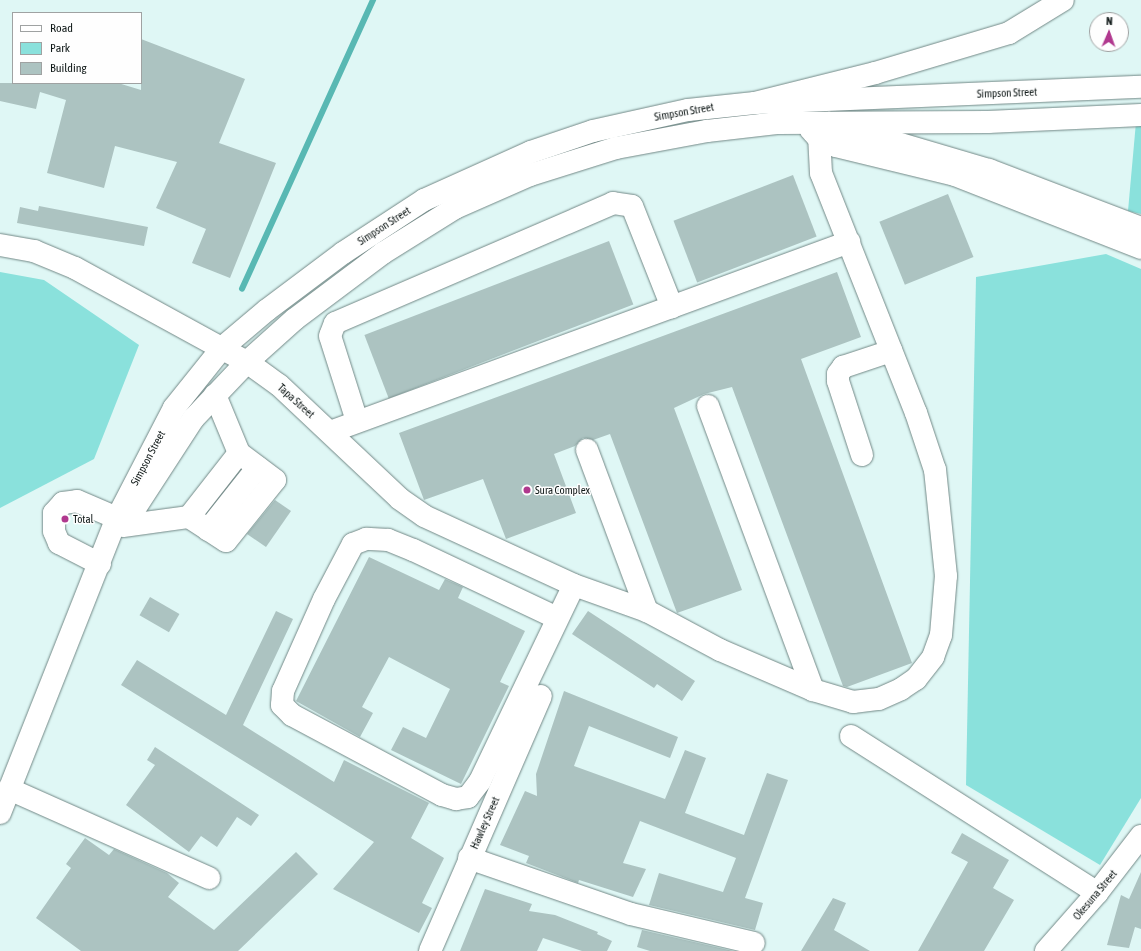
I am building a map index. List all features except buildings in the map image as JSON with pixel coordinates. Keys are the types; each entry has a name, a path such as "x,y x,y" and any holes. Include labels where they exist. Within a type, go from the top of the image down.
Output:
{"main road":[{"path":"755,103 875,73 1009,33 1063,0"},
{"name":"Simpson Street","path":"120,522 174,408 222,348 343,253 424,200 483,172 593,131 688,110 755,103 1079,90 1141,86"},
{"path":"824,131 1141,115"},
{"path":"0,812 104,556 120,522 193,419 247,362 294,319 383,253 455,208 530,175 616,148 707,131 804,123 955,175 1141,248"},
{"path":"824,131 989,170 1141,228"},
{"name":"Tapa Street","path":"0,245 34,251 75,268 247,362 279,385 400,499 424,516 574,585 647,611 720,650 813,690 852,702 879,699 901,689 916,679 934,657 941,635 946,576 940,497 935,470 891,351 821,173 824,131"},
{"path":"357,421 330,336 335,323 613,203 632,206 672,306"},
{"path":"330,432 849,242"},
{"path":"862,455 838,381 838,374 843,368 891,351"},
{"path":"104,556 60,543 54,531 54,513 63,502 77,501 120,522 189,517 226,541 275,480 239,453 215,395"},
{"path":"708,406 813,690"},
{"path":"587,450 647,611"},
{"path":"189,517 239,453"},
{"path":"557,618 420,552 388,540 366,539 353,544 324,599 283,691 282,705 292,715 442,796 456,799 468,797 480,781 574,585"},
{"name":"Hawley Street","path":"430,951 469,858 541,696"},
{"path":"851,736 1097,893"},
{"path":"9,789 210,878"},
{"name":"Okesuna Street","path":"1046,951 1139,842"},
{"path":"469,858 630,914 754,943"}],"green space":[{"path":"1137,111 1141,111 1141,214 1128,211"},
{"path":"1106,254 1141,269 1141,798 1100,865 966,785 976,277"},
{"path":"0,272 44,280 139,345 94,459 0,508"}],"waterway":[{"path":"242,289 373,0"}],"place":[{"name":"Sura Complex","path":"527,490"},
{"name":"Total","path":"65,519"}]}
